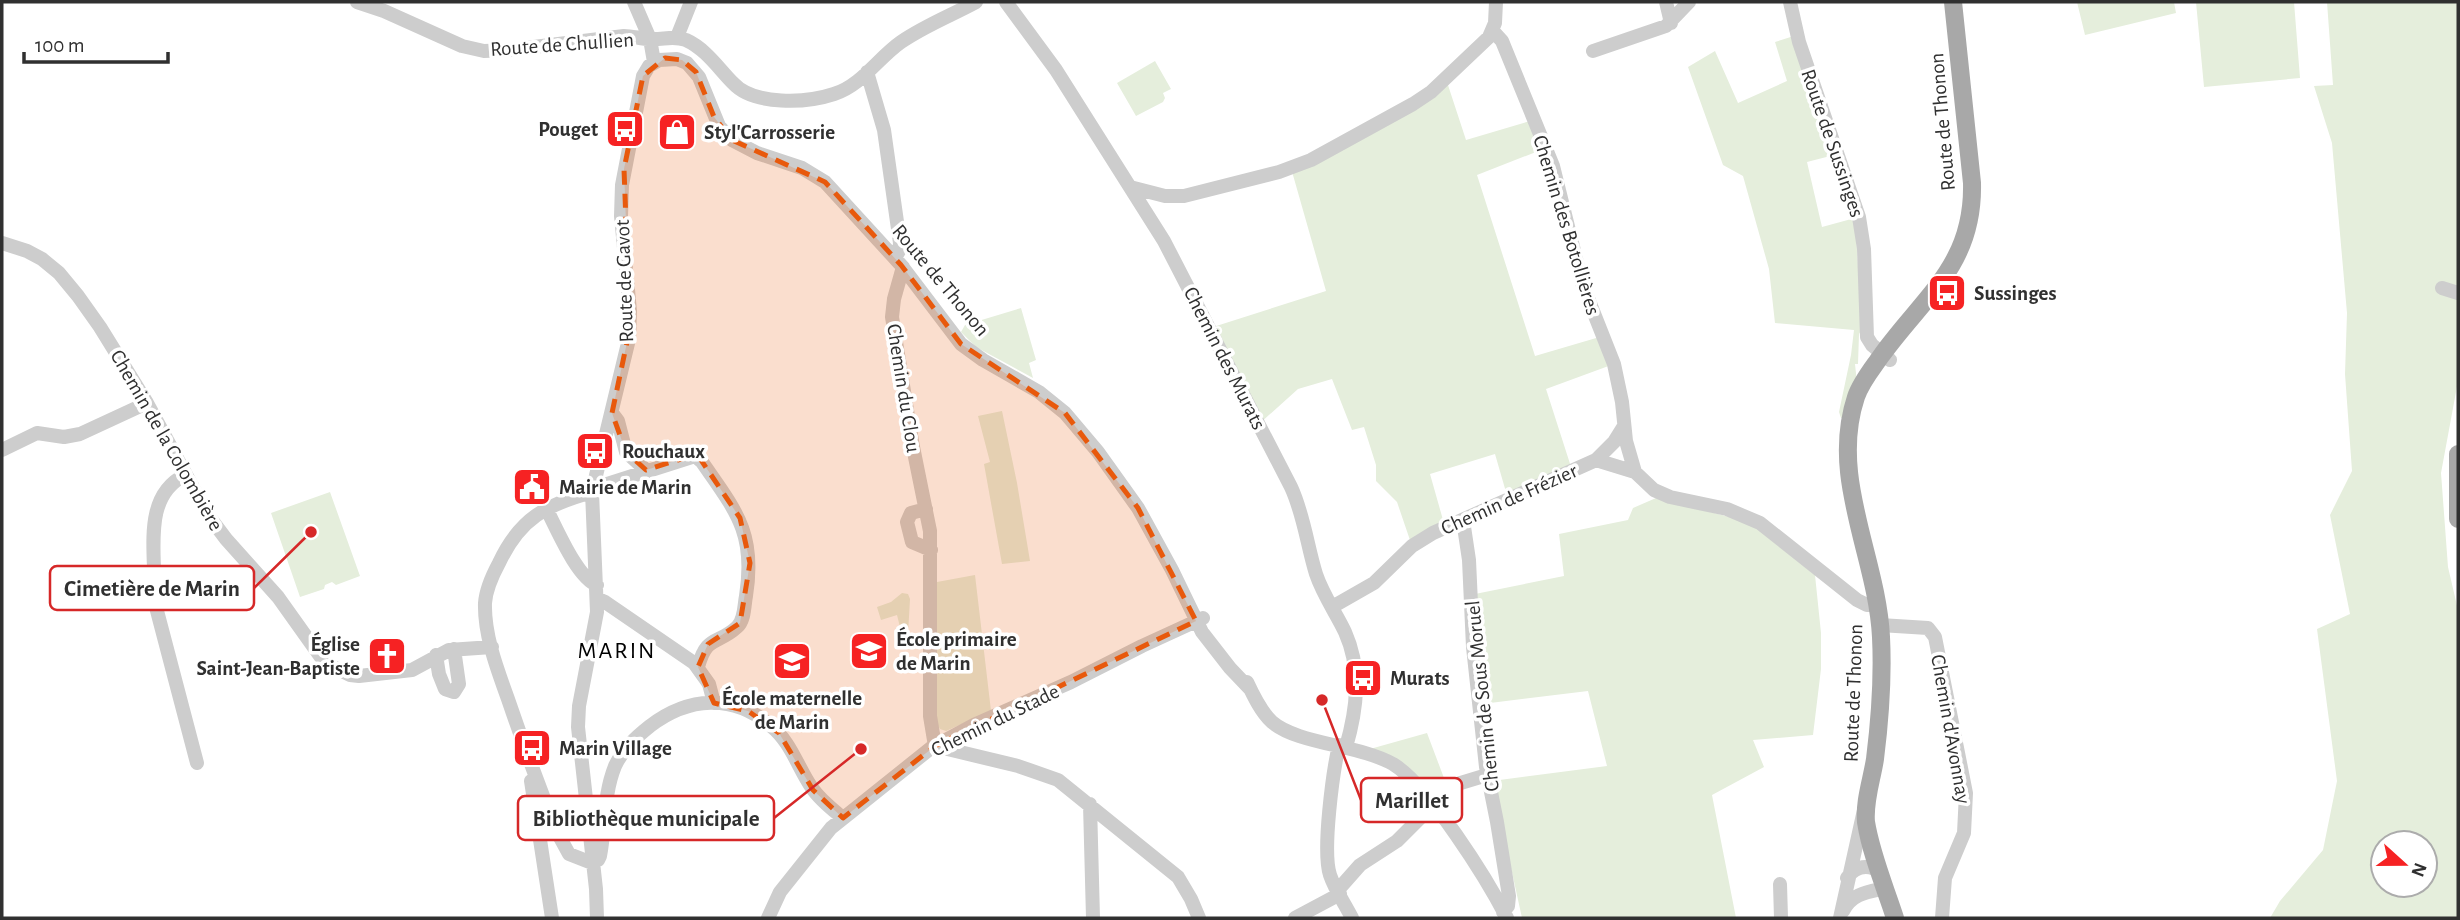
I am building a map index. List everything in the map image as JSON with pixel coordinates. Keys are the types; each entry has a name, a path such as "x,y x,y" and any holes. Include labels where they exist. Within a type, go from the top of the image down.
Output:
{"main road":[{"name":"Route de Thonon","path":"1867,798 1878,721 1880,625 1878,605 1849,482 1847,453 1857,393 1886,357 1900,330 1922,309 1946,276 1968,228 1972,206 1971,166 1953,2"},
{"path":"2458,454 2458,519"},
{"path":"1867,798 1867,823 1895,918"}],"street":[{"name":"Route de Chullien","path":"357,2 384,11 462,46 484,51 624,36 650,39 677,37"},
{"path":"634,2 650,39 654,62"},
{"path":"691,2 677,37 696,46 738,89 759,99 781,100 832,95 850,86 908,38 976,2"},
{"name":"Chemin des Murats","path":"1006,2 1056,70 1175,261 1291,487 1303,517 1316,573 1348,639 1356,679 1355,713 1343,746 1332,793 1328,860 1330,875 1352,918"},
{"path":"1130,187 1165,196 1184,196 1269,175 1301,164 1422,99 1465,62 1492,30 1496,2"},
{"path":"1666,2 1671,23"},
{"path":"1593,51 1671,23 1689,2"},
{"name":"Route de Sussinges","path":"1790,2 1799,42 1859,217 1864,249 1866,333 1869,342 1886,357"},
{"name":"Chemin des Botollières","path":"1492,30 1502,41 1553,166 1581,283 1616,372 1624,426 1635,472"},
{"name":"Route de Thonon","path":"654,62 671,58 687,64 699,77 719,126 732,141 748,150 802,168 818,177 899,263 961,344 982,360 1039,392 1072,421 1127,491 1217,653 1250,689 1265,714 1280,728 1375,756 1393,764 1409,777 1431,802 1481,874 1505,915"},
{"name":"Route de Gavot","path":"597,918 578,716 596,624 593,489 626,359 630,322 621,216 622,185 641,83 654,62"},
{"name":"Chemin du Clou","path":"867,72 882,121 900,243 892,305 893,323 931,550 930,723 935,746"},
{"name":"Chemin de la Colombière","path":"2,243 35,254 59,273 100,327 147,403 185,475 217,527 278,597 321,659 331,667 355,676 407,671 436,655"},
{"path":"2442,288 2458,293"},
{"path":"2,450 37,433 64,437 80,434 147,403"},
{"path":"612,413 618,421 626,452 646,470"},
{"path":"1596,460 1614,442 1624,426"},
{"path":"698,667 708,644 734,629 742,619 750,563 743,524 698,457 688,457 646,470 546,508 528,520 506,548 489,583 485,608 492,647 532,769 565,850 573,857 592,863 600,856 604,803 613,771 621,755 636,738 678,709 694,704 734,705 748,710 776,730 789,747 813,790 842,818"},
{"name":"Chemin de Frézier","path":"1332,607 1374,583 1417,543 1457,522 1596,460 1635,472 1662,494 1727,509 1760,523 1857,600 1867,605 1878,605"},
{"path":"185,475 167,488 158,508 152,540 154,593 197,763"},
{"path":"546,508 574,559 597,592 614,608 698,667 709,684 714,703"},
{"path":"926,509 911,513 907,522 912,542 931,550"},
{"name":"Chemin de Sous Moruel","path":"1457,522 1469,560 1473,646 1487,775 1509,890 1505,915"},
{"name":"Chemin du Stade","path":"768,918 780,892 826,834 842,818 935,746 1200,619"},
{"name":"Chemin d'Avonnay","path":"1880,625 1928,628 1934,633 1938,648 1966,793 1964,833 1945,878 1942,918"},
{"path":"454,649 459,684 454,692 445,689 436,655 454,649 492,647"},
{"path":"935,746 1047,774 1063,783 1178,877 1199,918"},
{"path":"532,769 531,783 552,918"},
{"path":"1295,918 1339,892 1360,865 1397,841 1431,802 1454,785 1487,775"},
{"name":"Route de Thonon","path":"1841,917 1847,878 1867,798"},
{"path":"1090,804 1093,918"},
{"path":"1841,917 1852,898 1883,880 1868,866 1860,867 1847,878"},
{"path":"1780,884 1781,918"}],"highlighted area":[{"path":"665,58 682,60 696,72 714,117 732,140 825,182 901,265 961,344 1065,413 1138,508 1196,621 935,746 843,818 813,790 779,733 748,711 714,703 698,667 708,644 740,623 750,563 740,518 697,454 646,470 626,452 612,413 630,328 624,169 643,76"}],"green space":[{"path":"2077,2 2174,2 2176,13 2085,35"},
{"path":"2196,2 2294,2 2300,78 2204,87"},
{"path":"2327,2 2458,2 2458,381 2441,473 2448,567 2458,610 2458,918 2270,918 2280,901 2323,850 2337,781 2317,629 2350,614 2330,515 2352,471 2345,374 2347,313 2332,143 2314,86 2333,85"},
{"path":"1797,35 1838,154 1807,162 1822,227 1855,218 1862,329 1859,334 1858,364 1855,364 1857,383 1845,419 1841,418 1839,412 1854,330 1775,323 1769,269 1743,176 1723,165 1688,67 1715,51 1738,103 1787,81 1775,42"},
{"path":"1155,61 1171,89 1163,93 1163,102 1136,116 1117,83"},
{"path":"1446,79 1466,140 1530,121 1541,150 1477,175 1535,356 1603,336 1614,364 1546,389 1572,470 1508,499 1495,454 1430,474 1445,527 1412,546 1397,502 1376,481 1376,465 1364,427 1352,430 1332,379 1298,389 1259,424 1210,328 1326,291 1291,168"},
{"path":"1021,308 1036,360 1029,363 1033,378 976,347 961,332 965,325"},
{"path":"1002,411 1030,561 1002,564 984,464 990,462 978,416"},
{"path":"330,492 360,576 336,585 332,582 325,585 324,589 300,597 271,513"},
{"path":"1656,498 1749,522 1815,575 1821,633 1821,669 1813,735 1753,740 1764,767 1712,795 1736,918 1522,918 1492,781 1607,766 1588,691 1482,704 1475,594 1564,576 1559,534 1628,520 1633,508"},
{"path":"975,575 991,711 946,731 940,729 937,724 937,582"},
{"path":"902,593 908,594 910,599 908,634 902,635 897,615 881,620 877,607 891,602"},
{"path":"1427,733 1447,786 1433,792 1370,749"}],"place":[{"name":"Pouget","path":"625,129"},
{"name":"Styl'Carrosserie","path":"677,132"},
{"name":"Sussinges","path":"1947,293"},
{"name":"Rouchaux","path":"595,451"},
{"name":"Mairie de Marin","path":"532,487"},
{"name":"Cimetière de Marin","path":"311,532"},
{"name":"École primaire de Marin","path":"869,651"},
{"name":"Église Saint-Jean-Baptiste","path":"387,656"},
{"name":"École maternelle de Marin","path":"792,661"},
{"name":"Murats","path":"1363,678"},
{"name":"Marillet","path":"1322,700"},
{"name":"Marin Village","path":"532,748"},
{"name":"Bibliothèque municipale","path":"861,749"}],"district":[{"name":"MARIN","path":"617,650"}]}
